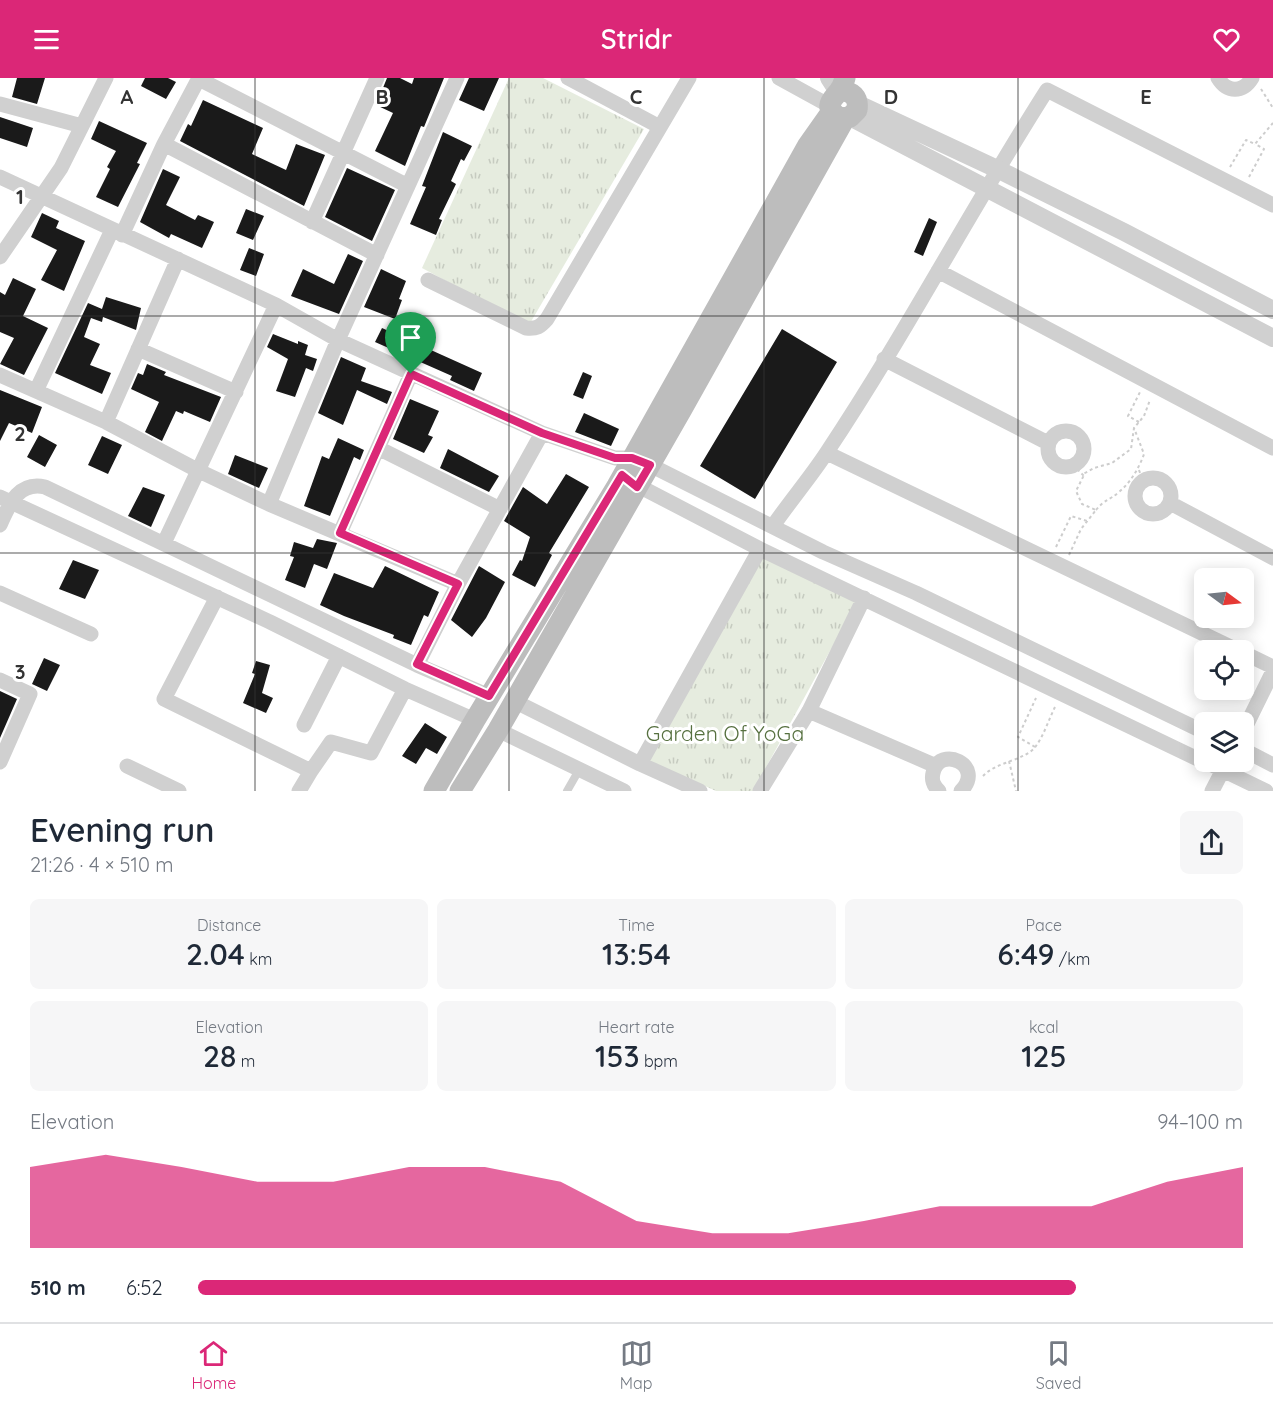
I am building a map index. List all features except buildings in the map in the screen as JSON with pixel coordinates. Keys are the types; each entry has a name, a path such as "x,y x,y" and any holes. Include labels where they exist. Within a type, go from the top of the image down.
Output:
{"main road":[{"path":"434,791 489,696 631,468 842,99 865,78"},
{"path":"460,791 514,701 631,468"}],"street":[{"path":"0,256 61,168 106,78"},
{"path":"36,391 199,78 408,186"},
{"path":"312,222 377,78"},
{"path":"269,504 338,340 457,78"},
{"path":"568,78 660,127"},
{"path":"428,280 526,328 535,329 541,326 688,78"},
{"path":"779,78 842,99 997,169 1273,310"},
{"path":"1218,78 1226,87 1237,90 1256,81"},
{"path":"773,526 826,453 938,271 997,169 1051,84 1273,205"},
{"path":"842,99 986,188 1273,338"},
{"path":"0,104 82,126"},
{"path":"164,144 377,255"},
{"path":"0,177 276,305 338,340 411,374 542,433 773,526 823,552 916,593 1194,727"},
{"path":"106,422 178,259"},
{"path":"938,271 1273,448"},
{"path":"164,543 276,305"},
{"path":"138,349 236,392"},
{"path":"884,359 1048,443"},
{"path":"340,533 411,374"},
{"path":"0,375 106,422 199,471 269,504 458,584"},
{"path":"1061,431 1078,436 1083,446 1078,470 1062,466 1052,460 1049,455 1048,443 1061,431"},
{"path":"417,664 458,584 542,433"},
{"path":"378,448 500,509"},
{"path":"826,453 1216,640"},
{"path":"631,468 760,549 1194,757"},
{"path":"1141,475 1166,483 1171,493 1170,503 1161,513 1144,512 1136,502 1136,490 1141,475"},
{"path":"0,525 5,500 24,488 35,485 45,487 489,696"},
{"path":"5,500 217,597 405,689 475,720"},
{"path":"1170,503 1273,558"},
{"path":"640,764 760,549"},
{"path":"0,592 91,634"},
{"path":"217,597 164,699 311,771"},
{"path":"760,791 809,711 864,598"},
{"path":"304,725 339,656"},
{"path":"1253,712 1273,669 1254,659"},
{"path":"0,680 30,694 0,762"},
{"path":"299,791 331,742 371,753 405,689"},
{"path":"514,701 640,764 700,791"},
{"path":"809,711 936,766"},
{"path":"498,730 624,791"},
{"path":"1254,755 1273,765"},
{"path":"939,791 932,777 936,766 946,759 957,760 966,768 968,780 961,791"},
{"path":"127,766 179,791"},
{"path":"1212,791 1222,772"},
{"path":"1235,772 1266,791"}],"lane":[{"path":"567,791 579,770"}],"path":[{"path":"1256,81 1273,108"},
{"path":"1255,144 1273,123"},
{"path":"1265,133 1273,133"},
{"path":"1224,179 1246,140 1255,144 1264,149 1243,189"},
{"path":"1096,510 1082,504 1077,491 1078,470 1112,463 1131,449 1134,429 1144,416 1150,384"},
{"path":"1139,422 1128,416 1150,384"},
{"path":"1057,563 1104,500 1141,475 1144,454 1134,429"},
{"path":"1057,563 1071,516 1087,521"},
{"path":"1035,747 1018,737 1042,684"},
{"path":"980,782 983,775 992,767 1035,747 1062,694"},
{"path":"1009,760 1016,791"}],"green space":[{"path":"509,78 543,78 644,129 529,325 422,268"},
{"name":"Garden Of YoGa","path":"763,556 858,600 753,791 716,791 649,761"}],"route":[{"path":"411,374 542,433 615,458 632,458 650,465 637,487 622,475 489,696 417,664 458,584 340,533 411,374"}]}
